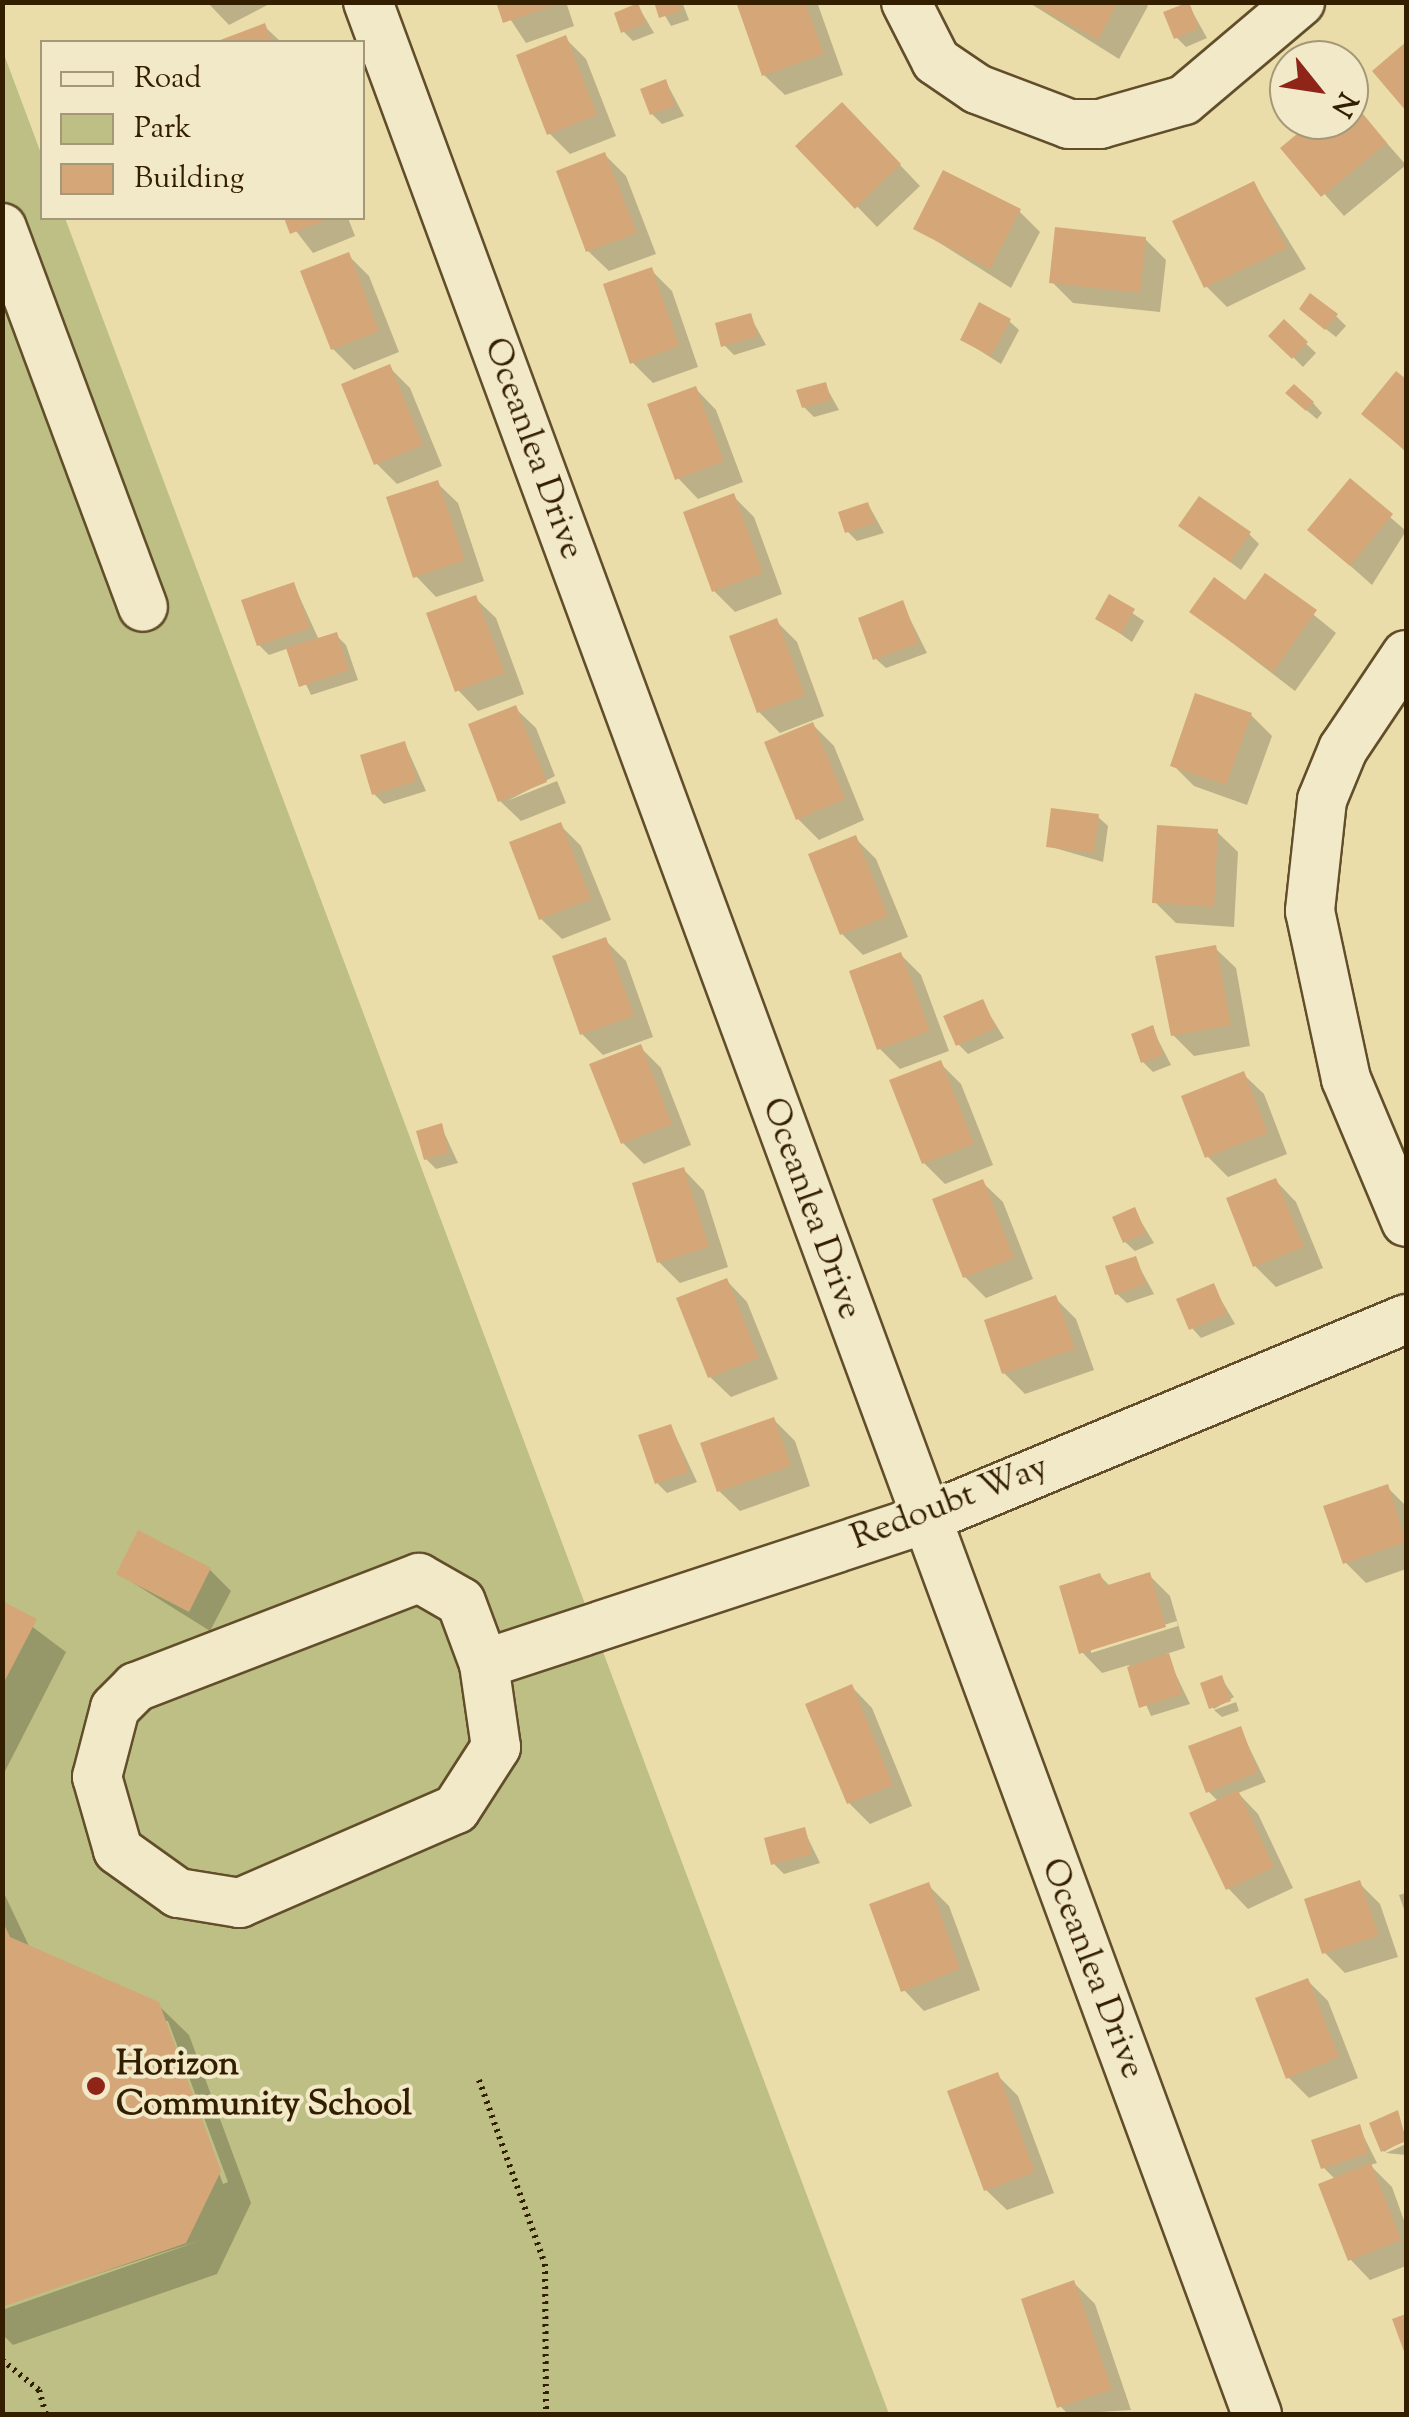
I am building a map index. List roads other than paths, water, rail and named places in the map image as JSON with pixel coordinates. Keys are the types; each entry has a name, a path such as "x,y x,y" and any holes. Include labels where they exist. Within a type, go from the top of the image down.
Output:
{"street":[{"name":"Oceanlea Drive","path":"368,2 922,1520 1257,2414"},
{"path":"906,2 936,61 976,88 1069,124 1184,100 1300,2"},
{"path":"2,228 143,608"},
{"path":"1406,654 1329,783 1310,895 1313,950 1346,1079 1406,1222"},
{"name":"Redoubt Way","path":"484,1664 922,1520 1406,1318"},
{"path":"419,1578 460,1602 484,1664 496,1748 456,1809 240,1902 178,1894 118,1850 97,1777 115,1708 136,1687 419,1578"}],"place":[{"name":"Horizon Community School","path":"96,2086"}]}
